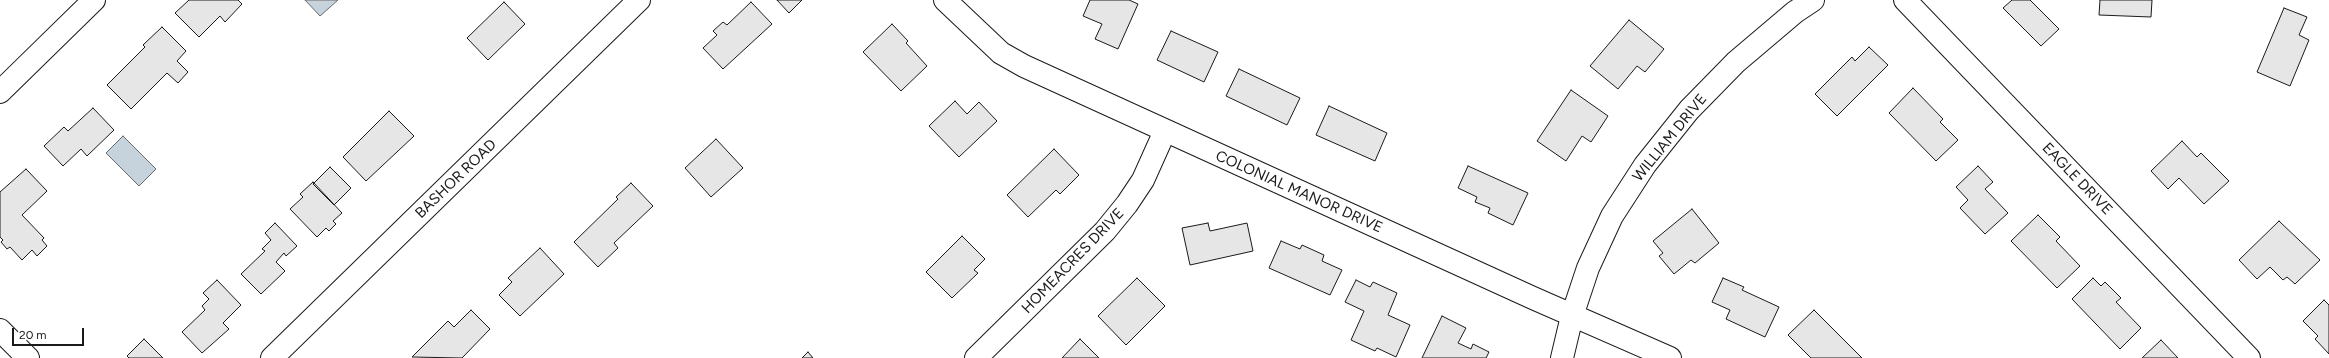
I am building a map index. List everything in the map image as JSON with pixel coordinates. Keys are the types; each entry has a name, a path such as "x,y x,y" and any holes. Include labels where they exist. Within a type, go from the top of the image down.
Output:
{"street":[{"path":"1,89 94,0"},
{"name":"BASHOR ROAD","path":"272,358 639,0"},
{"name":"COLONIAL MANOR DRIVE","path":"945,0 1001,53 1048,78 1572,316 1670,358"},
{"name":"WILLIAM DRIVE","path":"1562,358 1572,316 1588,268 1612,216 1645,165 1689,110 1736,62 1795,12 1813,0"},
{"name":"EAGLE DRIVE","path":"1905,0 2249,358"},
{"name":"HOMEACRES DRIVE","path":"976,358 1105,231 1127,204 1143,180 1164,131"},
{"path":"0,330 28,358"}],"shaded area":[{"path":"305,0 338,0 320,16"},
{"path":"123,136 156,169 139,186 106,153"}],"building":[{"path":"189,0 238,0 242,4 225,22 220,16 199,37 175,13"},
{"path":"777,0 802,0 789,13"},
{"path":"1090,0 1129,0 1138,4 1118,49 1095,39 1102,24 1083,16"},
{"path":"2012,0 2030,0 2059,29 2041,46 2003,8"},
{"path":"2100,0 2152,0 2151,17 2099,15"},
{"path":"504,2 525,24 488,60 467,38"},
{"path":"751,2 772,24 723,69 703,48 717,35 713,31 723,22 727,25"},
{"path":"2284,8 2307,17 2299,35 2309,40 2290,86 2257,72"},
{"path":"1629,20 1664,49 1645,72 1637,66 1618,89 1590,66"},
{"path":"892,24 908,41 906,43 927,66 901,91 863,52"},
{"path":"162,27 186,51 177,61 188,72 178,83 167,73 131,109 107,85 145,47 143,45"},
{"path":"1171,31 1218,52 1204,82 1157,60"},
{"path":"1869,47 1888,65 1837,116 1815,94 1852,57 1855,61"},
{"path":"1239,69 1300,98 1287,125 1226,96"},
{"path":"1913,88 1943,119 1940,122 1958,140 1936,161 1889,113"},
{"path":"1571,90 1608,116 1591,142 1582,136 1566,161 1537,141"},
{"path":"955,101 967,114 979,102 997,121 959,157 929,126"},
{"path":"1329,106 1387,133 1375,161 1316,135"},
{"path":"93,108 114,130 87,156 81,149 63,166 44,146 64,127 68,131"},
{"path":"389,111 414,136 366,181 343,157"},
{"path":"716,139 743,168 711,197 685,168"},
{"path":"2182,141 2197,157 2201,153 2229,181 2204,204 2179,178 2168,189 2151,171"},
{"path":"1054,149 1079,175 1060,194 1056,190 1028,217 1007,195"},
{"path":"1468,166 1528,193 1513,225 1488,213 1490,208 1475,202 1477,197 1458,188"},
{"path":"1978,166 1993,182 1985,189 2008,213 1985,234 1960,208 1968,200 1956,187"},
{"path":"330,167 351,188 334,205 313,184"},
{"path":"26,169 47,191 22,215 44,238 42,240 47,246 37,256 32,250 22,260 10,247 7,249 1,242 3,240 0,237 0,192"},
{"path":"313,182 342,213 333,221 336,224 329,231 326,228 317,237 290,209 303,197 300,194"},
{"path":"631,183 653,206 614,243 618,248 598,267 574,242 618,199 616,197"},
{"path":"1692,209 1719,243 1695,263 1691,260 1674,274 1659,256 1663,253 1653,241"},
{"path":"2038,215 2060,237 2056,241 2080,266 2057,288 2011,241"},
{"path":"2279,221 2320,260 2295,284 2287,277 2283,280 2270,267 2257,279 2239,260"},
{"path":"275,223 297,246 286,256 284,253 276,262 285,271 261,294 241,274 265,251 262,249 271,240 265,233"},
{"path":"1208,223 1210,231 1247,223 1253,251 1190,265 1182,228"},
{"path":"962,236 985,259 974,270 978,273 952,298 926,272"},
{"path":"1281,241 1300,249 1302,245 1324,255 1322,261 1342,270 1330,295 1269,268"},
{"path":"540,248 564,274 520,316 499,295 512,282 508,278"},
{"path":"1137,278 1165,306 1126,345 1098,316"},
{"path":"1723,278 1744,287 1742,290 1779,307 1765,337 1726,319 1730,310 1712,302"},
{"path":"2093,278 2101,286 2105,282 2121,298 2116,302 2141,328 2120,349 2072,299"},
{"path":"217,280 241,305 223,323 229,329 202,353 182,332 205,310 202,306 209,299 203,293"},
{"path":"1356,280 1370,287 1373,282 1397,293 1388,315 1410,325 1396,357 1377,348 1375,351 1351,340 1364,311 1345,302"},
{"path":"2324,300 2329,305 2329,354 2315,339 2318,336 2303,321"},
{"path":"471,310 490,329 462,358 412,357 448,321 454,327"},
{"path":"1814,310 1862,358 1811,358 1788,335"},
{"path":"1442,316 1466,328 1458,343 1471,349 1473,344 1489,352 1486,358 1422,358"},
{"path":"144,339 163,358 129,358 127,356"},
{"path":"1080,339 1099,358 1062,358"},
{"path":"2161,340 2178,358 2142,358"},
{"path":"808,352 813,358 802,358"}]}
